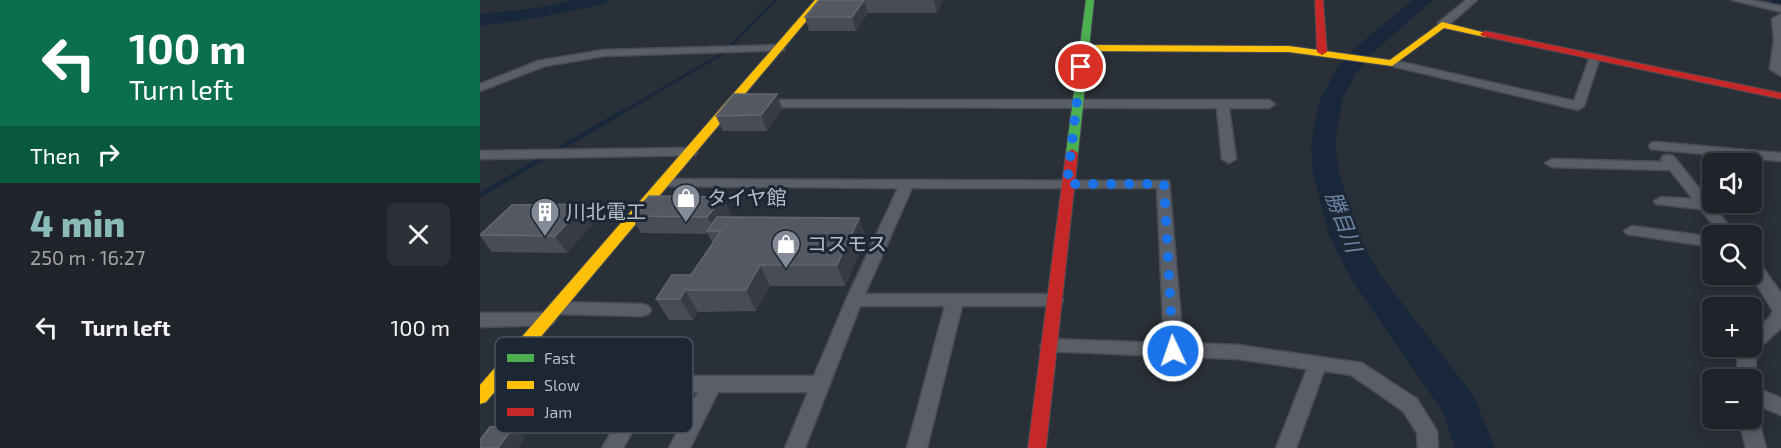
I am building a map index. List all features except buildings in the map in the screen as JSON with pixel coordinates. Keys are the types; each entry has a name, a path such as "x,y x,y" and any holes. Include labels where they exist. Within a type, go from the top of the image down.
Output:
{"street":[{"path":"532,337 690,152 742,104 780,48 820,0"},
{"path":"1037,448 1089,0"},
{"path":"1319,0 1325,52"},
{"path":"1388,62 1472,0"},
{"path":"1737,0 1781,9"},
{"path":"1781,16 1777,19 1779,40 1776,69 1781,73"},
{"path":"1442,24 1781,96"},
{"path":"480,88 543,63 604,53 780,48"},
{"path":"1083,48 1289,49 1325,52 1388,62 1578,106 1595,57"},
{"path":"742,104 1269,104"},
{"path":"1223,104 1229,159"},
{"path":"1702,201 1656,146 1781,157"},
{"path":"480,155 690,152"},
{"path":"1552,163 1674,166"},
{"path":"663,183 1164,184 1173,351"},
{"path":"795,448 854,300 906,185"},
{"path":"1661,201 1702,205"},
{"path":"1711,213 1721,225"},
{"path":"1632,231 1702,241"},
{"path":"1762,279 1781,311 1775,323 1762,335"},
{"path":"854,300 1055,300"},
{"path":"917,448 955,300"},
{"path":"480,320 552,313 642,310"},
{"path":"1049,346 1238,352 1355,368 1410,405 1427,431 1428,448"},
{"path":"1286,448 1318,363"},
{"path":"480,398 495,380"},
{"path":"693,384 821,384"},
{"path":"693,421 712,384"},
{"path":"1762,398 1781,407"},
{"path":"1751,429 1756,448"},
{"path":"612,448 621,433"},
{"path":"679,448 687,433"}],"waterway":[{"path":"480,20 537,13 599,0"},
{"path":"621,113 725,52 775,0"},
{"name":"勝目川","path":"1424,0 1363,51 1345,74 1331,99 1323,144 1326,173 1344,235 1367,279 1460,406 1475,448"},
{"path":"480,195 624,111"}],"traffic: fast":[{"path":"1072,153 1090,0"}],"traffic: slow":[{"path":"531,337 820,0"},
{"path":"1083,48 1289,49 1392,63 1442,25 1485,34"},
{"path":"480,397 495,379"}],"traffic: jam":[{"path":"1319,0 1322,52"},
{"path":"1485,34 1781,96"},
{"path":"1037,448 1072,153"}],"place":[{"name":"タイヤ館","path":"686,224"},
{"name":"川北電工","path":"545,238"},
{"name":"コスモス","path":"786,270"}],"route":[{"path":"1081,67 1067,184 1164,184 1173,351"}]}
